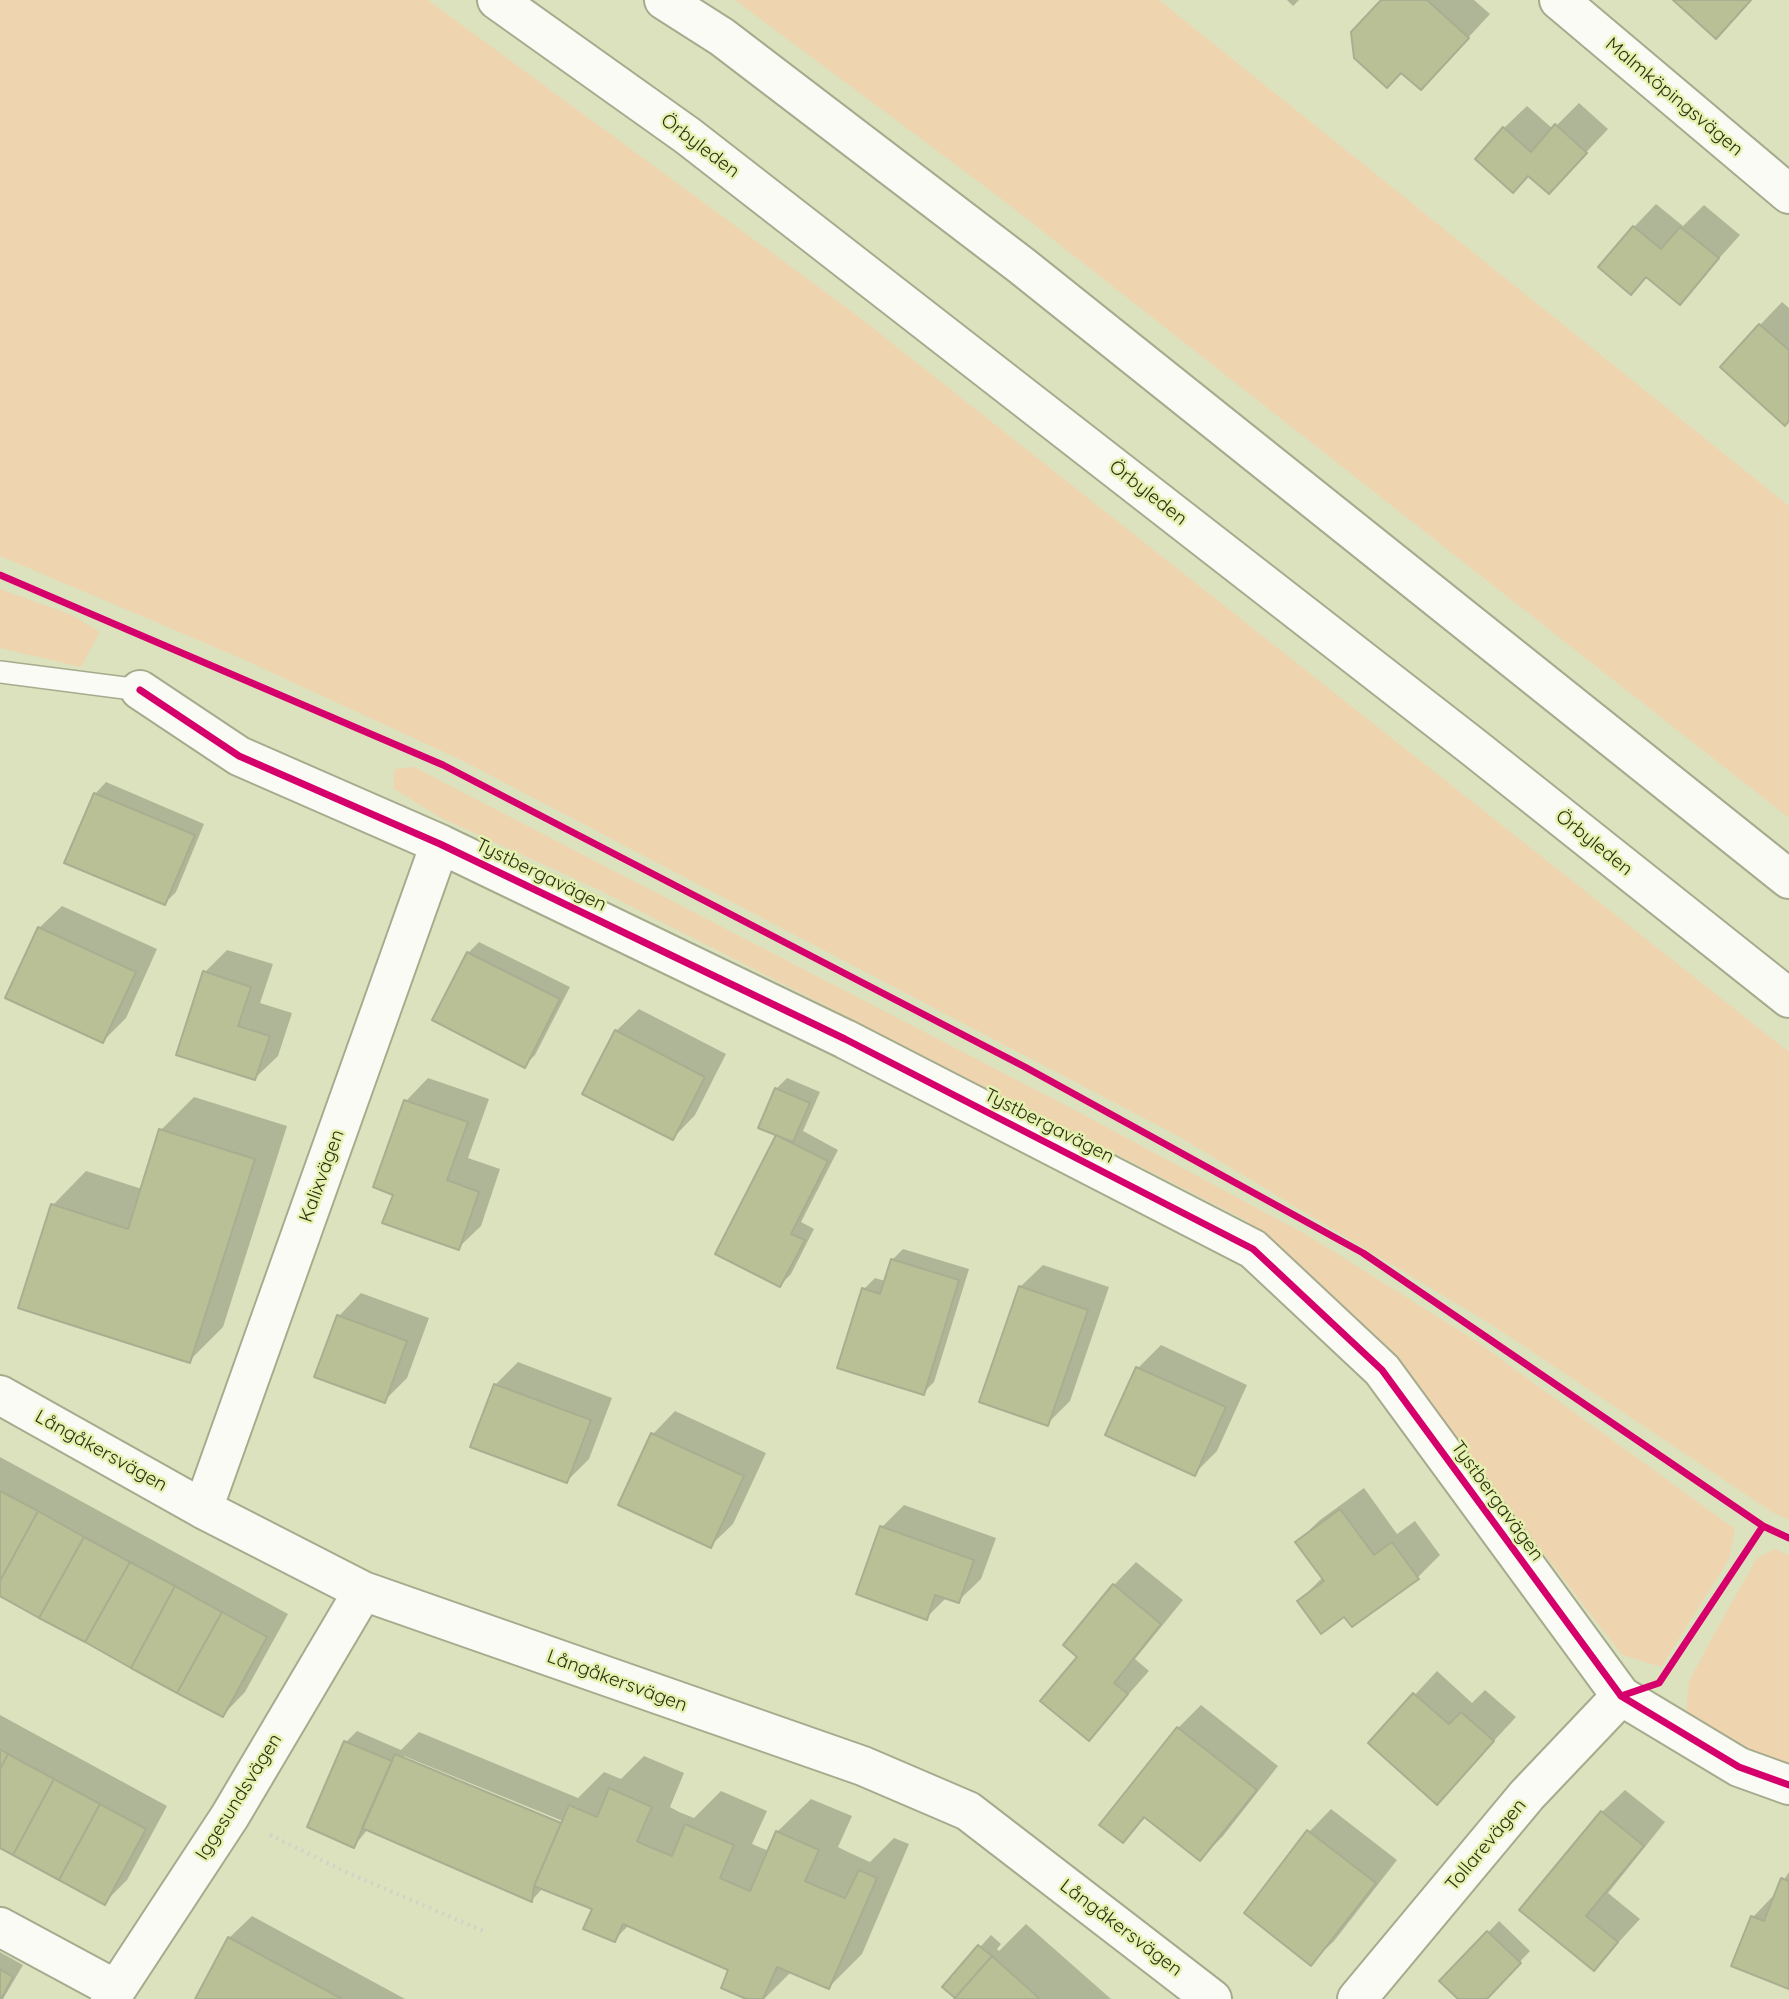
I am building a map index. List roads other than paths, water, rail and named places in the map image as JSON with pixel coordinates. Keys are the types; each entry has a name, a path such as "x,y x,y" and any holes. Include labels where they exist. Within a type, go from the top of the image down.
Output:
{"street":[{"name":"Örbyleden","path":"497,0 688,136 1461,737 1789,998"},
{"path":"664,0 722,37 1022,267 1789,879"},
{"name":"Malmköpingsvägen","path":"1559,0 1789,194"},
{"name":"Tystbergavägen","path":"141,690 239,756 440,844 845,1039 1253,1249 1382,1370 1621,1696 1739,1767 1789,1785"},
{"name":"Kalixvägen","path":"203,1509 440,844"},
{"name":"Långåkersvägen","path":"0,1395 203,1509 363,1591 863,1766 968,1811 1212,1999"},
{"name":"Iggesundsvägen","path":"112,1994 230,1816 363,1591"},
{"name":"Tollarevägen","path":"1357,1999 1527,1796 1621,1696"},
{"path":"0,1927 112,1994"}],"lane":[{"path":"0,673 141,690"}]}
